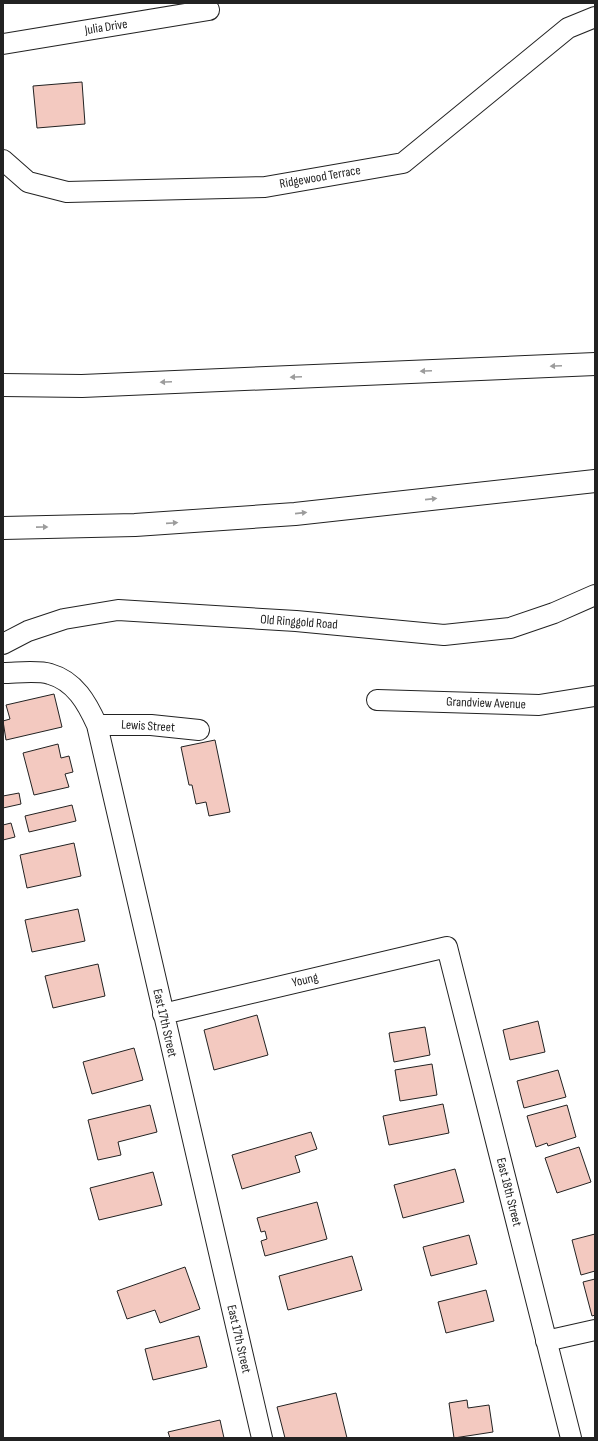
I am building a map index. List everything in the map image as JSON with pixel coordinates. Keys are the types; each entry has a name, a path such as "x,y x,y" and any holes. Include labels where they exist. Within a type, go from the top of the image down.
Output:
{"highway":[{"path":"3,385 82,386 595,364"},
{"path":"3,528 135,525 295,514 595,481"}],"street":[{"name":"Julia Drive","path":"3,44 209,10"},
{"name":"Ridgewood Terrace","path":"3,160 28,182 68,192 265,186 403,164 568,28 595,17"},
{"name":"Old Ringgold Road","path":"3,644 28,631 64,619 118,610 296,621 444,635 510,628 554,613 595,596"},
{"name":"East 17th Street","path":"3,673 50,674 74,687 88,706 98,725 163,1014 262,1438"},
{"name":"Grandview Avenue","path":"377,700 539,705 595,696"},
{"name":"Lewis Street","path":"98,725 151,725 199,730"},
{"name":"Young","path":"163,1014 446,947"},
{"name":"East 18th Street","path":"446,947 571,1438"},
{"path":"546,1341 595,1330"}],"building":[{"path":"82,82 85,124 37,128 33,86"},
{"path":"54,694 62,727 6,740 3,721 10,719 6,705"},
{"path":"215,740 230,812 209,816 206,802 196,804 192,785 189,785 181,747"},
{"path":"58,744 61,758 69,756 73,772 65,774 69,787 34,795 23,753"},
{"path":"19,793 21,804 3,808 3,796"},
{"path":"72,805 76,821 29,832 25,816"},
{"path":"11,823 15,837 3,840 3,825"},
{"path":"74,843 81,876 27,888 20,855"},
{"path":"78,909 85,941 32,952 25,920"},
{"path":"98,964 105,996 53,1008 45,976"},
{"path":"257,1015 268,1055 214,1070 204,1030"},
{"path":"538,1021 545,1052 510,1060 503,1030"},
{"path":"425,1027 430,1055 394,1062 389,1033"},
{"path":"134,1048 143,1080 92,1094 83,1062"},
{"path":"432,1064 437,1095 400,1101 395,1070"},
{"path":"558,1070 566,1097 524,1108 517,1081"},
{"path":"443,1104 449,1133 389,1145 383,1116"},
{"path":"150,1105 157,1132 118,1142 121,1155 98,1160 88,1120"},
{"path":"567,1105 576,1137 548,1146 547,1143 536,1147 527,1116"},
{"path":"311,1132 317,1149 295,1156 300,1172 242,1189 232,1155"},
{"path":"579,1147 591,1182 557,1193 545,1158"},
{"path":"455,1169 464,1202 403,1218 394,1185"},
{"path":"153,1172 162,1205 99,1220 90,1188"},
{"path":"317,1202 327,1239 265,1256 261,1241 267,1239 265,1231 261,1232 257,1218"},
{"path":"595,1234 595,1271 581,1275 572,1240"},
{"path":"469,1235 477,1264 431,1276 423,1247"},
{"path":"352,1256 362,1290 288,1310 279,1276"},
{"path":"185,1267 200,1309 160,1323 155,1310 127,1319 117,1291"},
{"path":"595,1279 595,1315 592,1316 583,1282"},
{"path":"486,1290 494,1321 446,1333 438,1302"},
{"path":"199,1336 207,1367 153,1380 145,1349"},
{"path":"336,1393 347,1438 285,1438 277,1407"},
{"path":"467,1400 468,1408 489,1405 493,1432 454,1438 449,1403"},
{"path":"220,1420 224,1438 170,1438 168,1432"}]}
